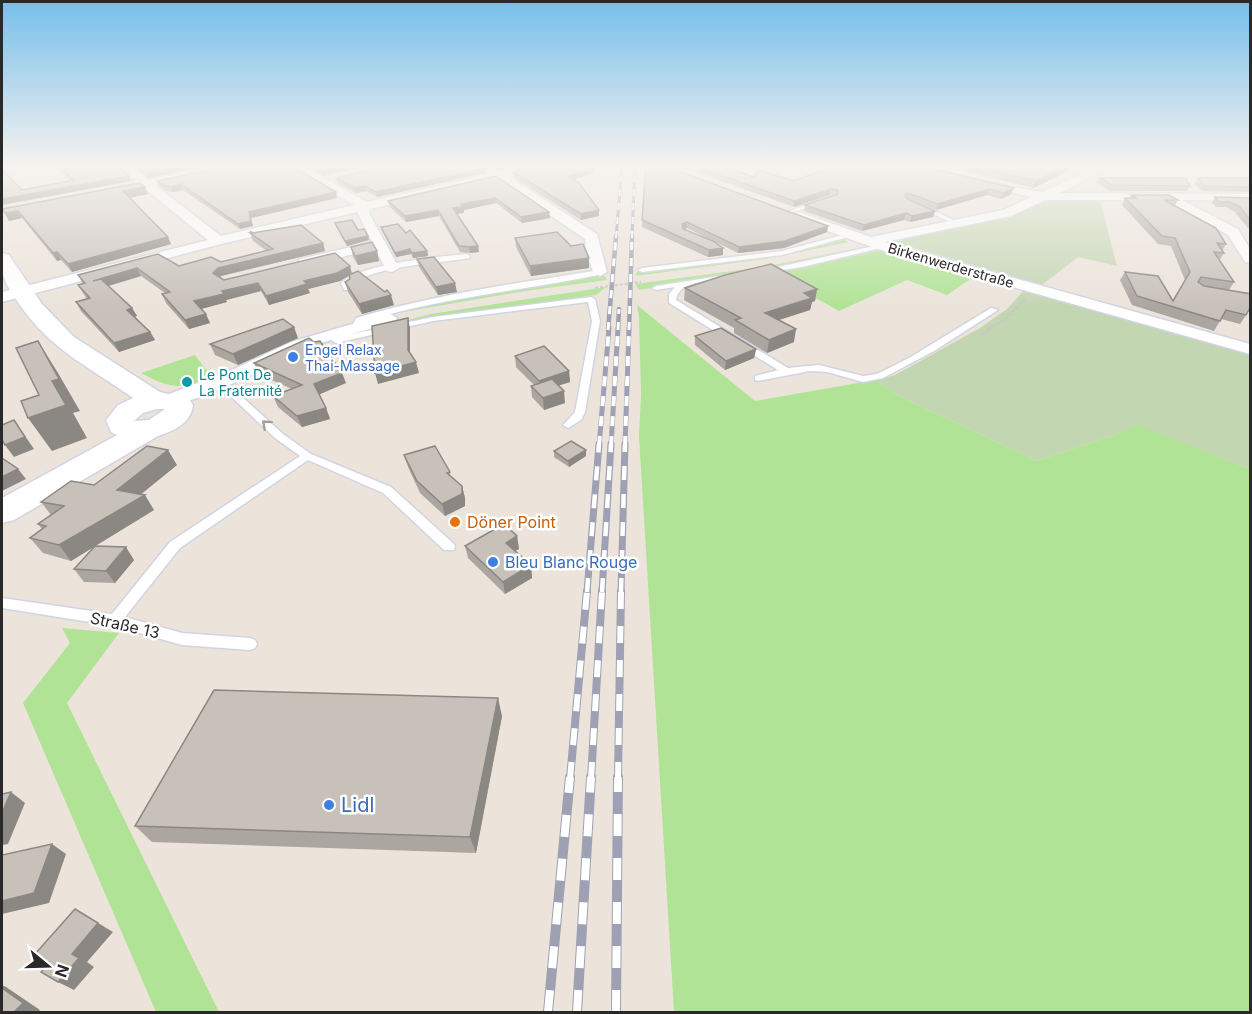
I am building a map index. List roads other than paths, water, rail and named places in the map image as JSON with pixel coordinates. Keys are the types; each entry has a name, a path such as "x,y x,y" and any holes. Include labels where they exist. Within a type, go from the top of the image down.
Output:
{"main road":[{"path":"2,259 12,294 34,309 63,340 116,376 152,413 71,473 2,512"}],"street":[{"path":"181,212 218,241"},
{"path":"12,294 338,212"},
{"path":"363,212 392,268"},
{"path":"556,212 592,237 593,252 600,272"},
{"name":"Birkenwerderstraße","path":"790,212 864,242 1251,349"},
{"path":"864,242 1008,212"},
{"path":"1196,212 1233,232 1251,234"},
{"path":"1233,232 1251,259"},
{"path":"293,265 381,244"},
{"path":"152,413 279,354 327,335 389,318"},
{"path":"152,413 226,388 241,373"}],"lane":[{"path":"931,212 957,223"},
{"path":"642,270 864,242"},
{"path":"758,272 802,265 864,242"},
{"path":"725,252 734,258"},
{"path":"347,288 345,283 349,280 392,268 466,256"},
{"path":"356,327 358,320 400,307 600,272"},
{"path":"656,288 736,276"},
{"path":"681,285 673,294 672,301 787,372"},
{"path":"327,335 336,340 441,318 591,299 596,321 580,412 578,418 568,425"},
{"path":"758,378 813,368 827,369 864,380 873,378 906,363 994,310"},
{"path":"226,388 279,436 307,456 387,490 449,547"},
{"path":"115,620 175,544 307,456"},
{"name":"Straße 13","path":"2,603 115,620 182,639 250,644"}],"railway":[{"path":"616,238 618,212"},
{"path":"632,238 633,212"},
{"path":"608,330 616,237"},
{"path":"629,330 632,237"},
{"path":"618,330 619,309"},
{"path":"599,446 609,328"},
{"path":"611,446 618,328"},
{"path":"625,446 629,328"},
{"path":"587,592 599,444"},
{"path":"602,592 611,444"},
{"path":"621,592 625,444"},
{"path":"570,779 587,591"},
{"path":"591,779 602,591"},
{"path":"618,779 621,591"},
{"path":"548,1012 570,777"},
{"path":"577,1012 591,777"},
{"path":"616,1012 618,777"}],"place":[{"name":"Engel Relax Thai-Massage","path":"293,357"},
{"name":"Le Pont De La Fraternité","path":"187,382"},
{"name":"Döner Point","path":"455,522"},
{"name":"Bleu Blanc Rouge","path":"493,562"},
{"name":"Lidl","path":"329,805"}]}
